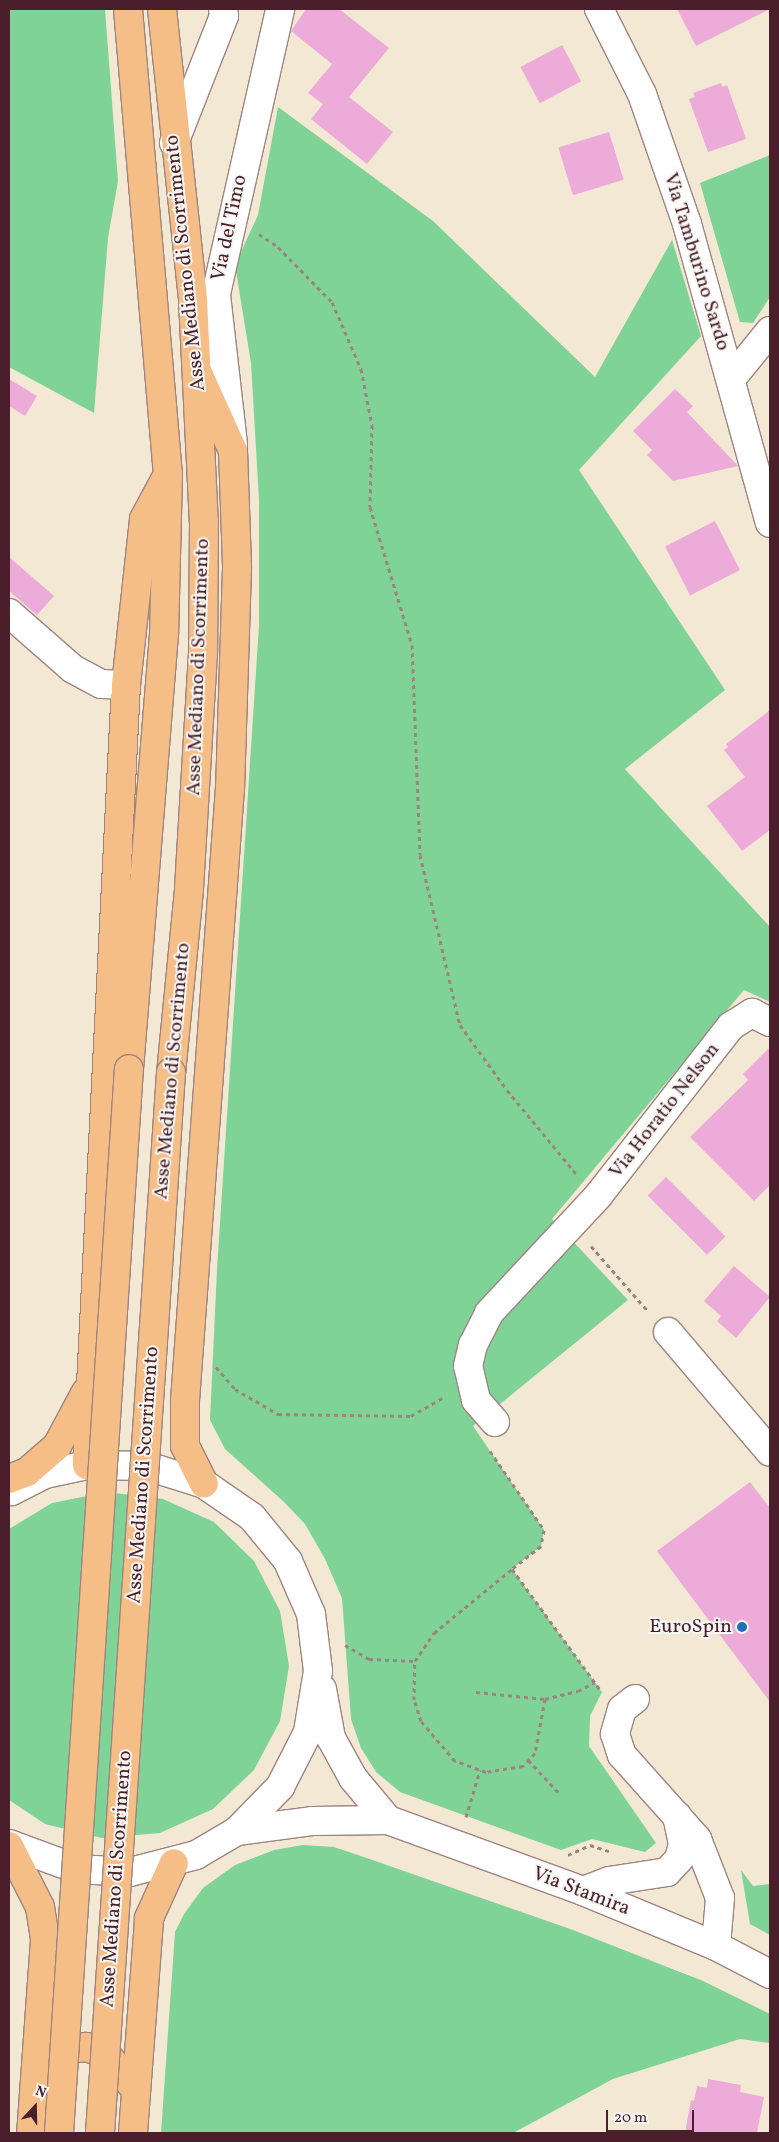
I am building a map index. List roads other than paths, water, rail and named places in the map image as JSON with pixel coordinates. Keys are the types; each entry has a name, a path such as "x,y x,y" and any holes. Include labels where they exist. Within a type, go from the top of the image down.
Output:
{"highway":[{"name":"Asse Mediano di Scorrimento","path":"59,2133 129,1069 164,634 168,474 128,9"},
{"name":"Asse Mediano di Scorrimento","path":"100,2133 171,1072 189,890 203,653 204,522 198,373 162,9"},
{"path":"198,373 233,451 237,568 230,788 185,1401 185,1446 204,1484"},
{"path":"86,1465 126,686 144,519 168,474"},
{"path":"9,1479 27,1472 57,1446 78,1412 92,1377"},
{"path":"9,1845 40,1907 44,1940 37,2075 31,2133"},
{"path":"133,2133 149,1918 174,1863"},
{"path":"37,2075 66,2050 86,2047 106,2054 136,2090"}],"street":[{"path":"174,143 224,16 223,9"},
{"name":"Via del Timo","path":"233,451 216,294 280,9"},
{"name":"Via Tamburino Sardo","path":"598,9 642,94 687,224 770,523"},
{"path":"731,379 770,331"},
{"path":"9,614 73,669 101,684 126,686"},
{"name":"Via Horatio Nelson","path":"495,1422 476,1400 468,1366 473,1346 489,1313 585,1212 731,1026 761,1017"},
{"path":"668,1332 770,1452"},
{"path":"9,1492 45,1474 86,1465 147,1466 204,1484 252,1517 288,1561 311,1614 318,1671 331,1738 353,1778 388,1820"},
{"path":"9,1845 77,1869 130,1872 174,1863 196,1855 237,1831 280,1787 308,1732 318,1671"},
{"path":"634,1699 622,1709 615,1734 622,1755 697,1839 720,1898 716,1946"},
{"path":"583,1891 609,1881 667,1872 679,1859 683,1844 677,1815"},
{"name":"Via Stamira","path":"237,1831 313,1821 388,1820 583,1891 716,1946 770,1974"}],"place":[{"name":"EuroSpin","path":"742,1627"}]}
